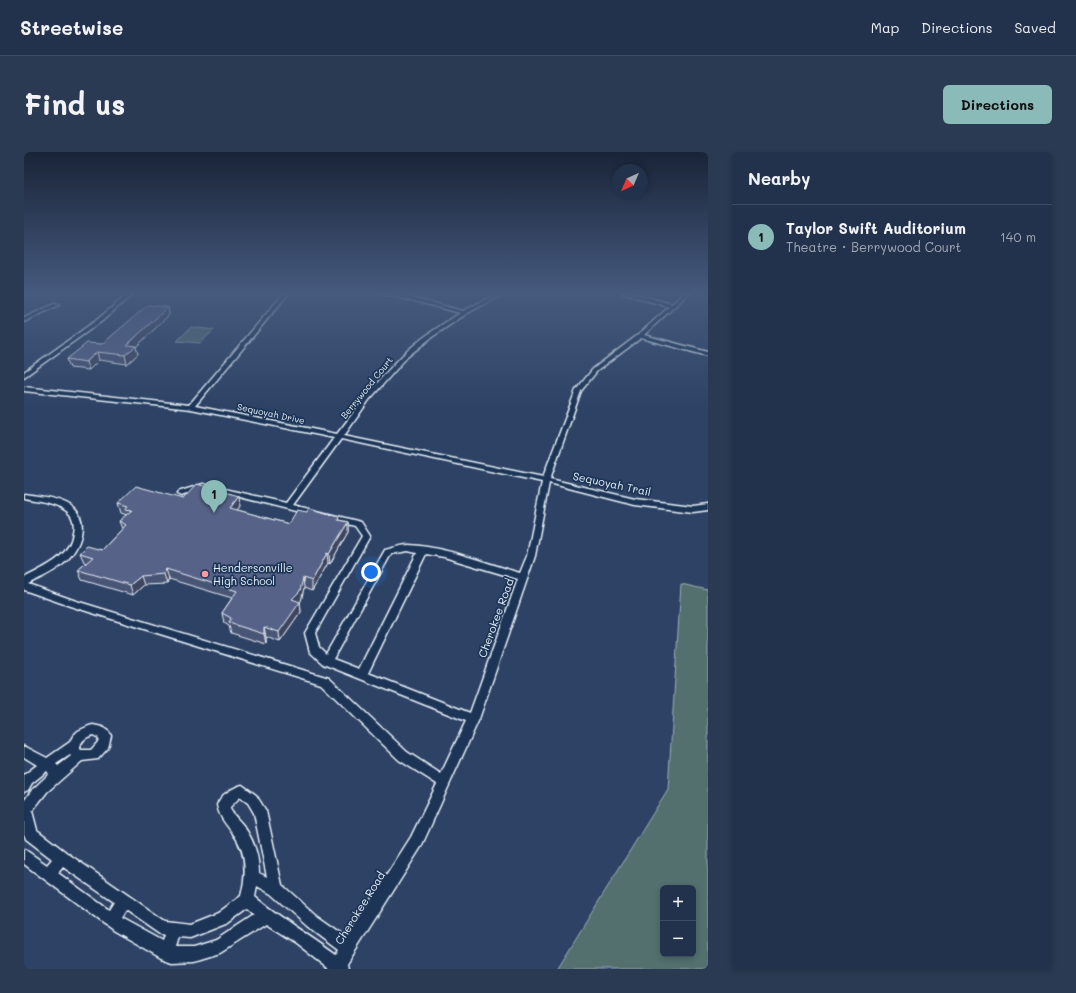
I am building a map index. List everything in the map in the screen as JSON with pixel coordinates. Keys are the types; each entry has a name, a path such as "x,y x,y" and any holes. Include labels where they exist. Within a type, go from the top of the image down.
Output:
{"street":[{"path":"24,375 85,331"},
{"path":"191,407 255,331"},
{"name":"Berrywood Court","path":"288,506 367,399 405,356 437,331"},
{"name":"Cherokee Road","path":"338,968 416,842 473,718 531,556 546,480 578,391 586,380 605,361 645,331"},
{"path":"640,336 708,354"},
{"name":"Sequoyah Drive","path":"24,389 191,407 512,472"},
{"name":"Sequoyah Trail","path":"512,472 635,502 693,509 708,508"},
{"path":"181,494 203,486 358,524 366,536 310,633 314,649 327,660 473,718"},
{"path":"24,496 68,508 77,517 78,524 76,541 61,561 24,582"},
{"path":"327,660 388,552 408,548 423,550 444,554 524,577"},
{"path":"362,674 423,550"},
{"path":"24,586 73,604 325,681 403,756 444,782"},
{"path":"24,751 47,764 59,774"},
{"path":"40,789 25,780 47,764 76,751 59,774 40,789 25,810 31,834 62,858 163,928 190,931 223,918 247,900 253,877 252,859 247,844 237,829 224,815 223,805 234,794 242,791 252,799 260,811 276,889"},
{"path":"24,856 110,920 166,953 172,955 194,954 220,946 266,916"},
{"path":"48,875 62,858"},
{"path":"253,877 276,889 312,921 349,948"},
{"path":"247,900 266,916 301,938 338,968"},
{"path":"110,920 123,901"},
{"path":"166,953 173,929"}],"green space":[{"path":"187,331 213,331 200,343 177,341"},
{"path":"681,584 708,590 708,969 557,969 668,789"}],"building":[{"path":"117,331 142,331 127,345 136,346 125,355 97,352 86,362 67,359 87,343 102,344"},
{"name":"Hendersonville High School","path":"197,484 239,496 230,508 289,524 297,510 307,512 309,508 339,517 338,520 348,522 329,554 327,553 312,581 303,578 300,591 292,599 300,602 279,632 264,627 264,634 229,623 231,618 222,613 237,591 166,569 164,574 141,576 130,585 78,570 93,557 80,553 87,546 102,550 126,525 119,521 132,510 125,509 128,506 118,503 136,486 183,499"}],"place":[{"name":"Taylor Swift Auditorium","path":"214,513"},
{"name":"Hendersonville High School","path":"205,574"}]}
